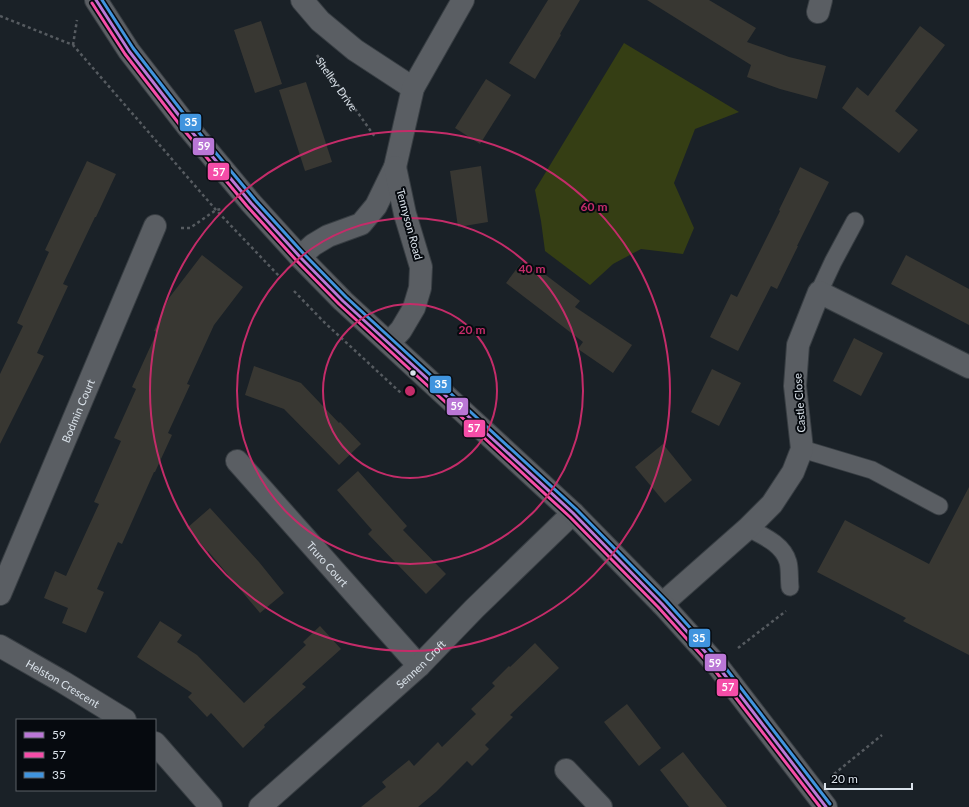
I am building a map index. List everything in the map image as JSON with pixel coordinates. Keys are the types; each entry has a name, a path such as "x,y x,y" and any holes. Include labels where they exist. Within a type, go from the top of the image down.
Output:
{"street":[{"path":"96,0 129,51 187,126 251,203 300,257 343,301 573,512 662,604 717,665 820,799"},
{"path":"302,0 320,21 356,50 413,88"},
{"name":"Tennyson Road","path":"300,257 313,245 328,236 361,224 376,206 395,167 413,88 463,0"},
{"name":"Tennyson Road","path":"389,343 401,330 414,308 420,288 421,267 395,167"},
{"name":"Bodmin Court","path":"0,594 155,226"},
{"path":"819,292 969,367"},
{"name":"Castle Close","path":"662,604 748,528 772,504 793,472 802,449 795,386 798,345 819,292"},
{"name":"Truro Court","path":"237,461 419,666"},
{"name":"Sennen Croft","path":"260,807 419,666 474,609 573,512"},
{"name":"Helston Crescent","path":"0,646 123,719"},
{"path":"156,744 211,807"},
{"path":"566,770 600,807"}],"lane":[{"path":"819,292 855,221"},
{"path":"802,449 872,470 939,506"},
{"path":"748,528 771,541 781,550 788,562 790,587"}],"path":[{"name":"Shelley Drive","path":"315,52 395,167"},
{"path":"155,226 190,228 216,210"},
{"path":"717,665 789,608"},
{"path":"820,799 882,735"}],"green space":[{"path":"624,43 739,112 695,129 674,183 694,228 683,254 641,249 613,264 590,285 545,251 535,190"}],"building":[{"path":"548,0 580,0 535,79 509,63"},
{"path":"647,0 709,0 756,28 747,42 789,57 826,66 817,99 780,89 747,77 751,65"},
{"path":"261,21 282,84 255,93 234,30"},
{"path":"920,26 945,45 895,111 918,130 899,153 842,108 857,87 868,96"},
{"path":"486,79 511,95 480,144 455,128"},
{"path":"306,82 332,162 305,171 279,90"},
{"path":"87,161 116,174 63,284 68,286 37,353 44,356 0,444 0,374 23,326 17,323 49,252 45,250"},
{"path":"481,166 488,222 458,227 450,171"},
{"path":"800,167 829,182 777,289 771,286 738,351 710,337 731,294 737,297"},
{"path":"202,255 243,287 214,325 187,384 190,385 168,433 172,435 122,544 118,542 97,589 104,592 86,633 62,623 68,608 44,598 55,571 66,576 99,504 94,502 121,441 114,438 136,389 132,387 157,332 154,331 169,298"},
{"path":"906,255 969,289 969,325 891,284"},
{"path":"521,263 530,263 580,301 575,307 632,345 613,373 578,349 583,342 506,283"},
{"path":"854,338 883,353 861,396 833,381"},
{"path":"254,366 301,383 361,444 339,465 284,409 245,395"},
{"path":"712,369 741,383 719,426 691,412"},
{"path":"663,444 692,480 665,503 635,467"},
{"path":"358,471 407,526 403,530 446,574 426,594 368,534 372,530 337,490"},
{"path":"969,487 969,655 903,621 906,618 817,572 845,520 929,564"},
{"path":"210,508 259,562 284,593 260,613 187,528"},
{"path":"160,621 182,635 177,642 197,655 244,703 306,645 303,642 320,626 341,649 302,684 306,687 264,725 265,727 243,748 211,713 207,717 188,697 192,693 137,657"},
{"path":"535,643 559,668 510,715 513,717 485,745 489,749 472,766 467,761 436,792 418,807 361,807 386,787 382,782 409,760 414,766 438,742 442,747 476,714 471,709 495,686 492,683"},
{"path":"627,704 661,748 639,766 604,722"},
{"path":"683,752 727,807 689,807 660,770"}],"transit line":[{"name":"59","path":"96,0 129,51 187,126 251,203 300,257 343,301 573,513 662,604 717,665 826,807"},
{"name":"35","path":"102,0 133,48 191,123 255,200 304,254 346,297 576,509 666,601 721,662 830,804"},
{"name":"57","path":"92,3 125,54 183,129 247,206 296,260 339,304 570,517 658,607 713,668 820,807"}]}
